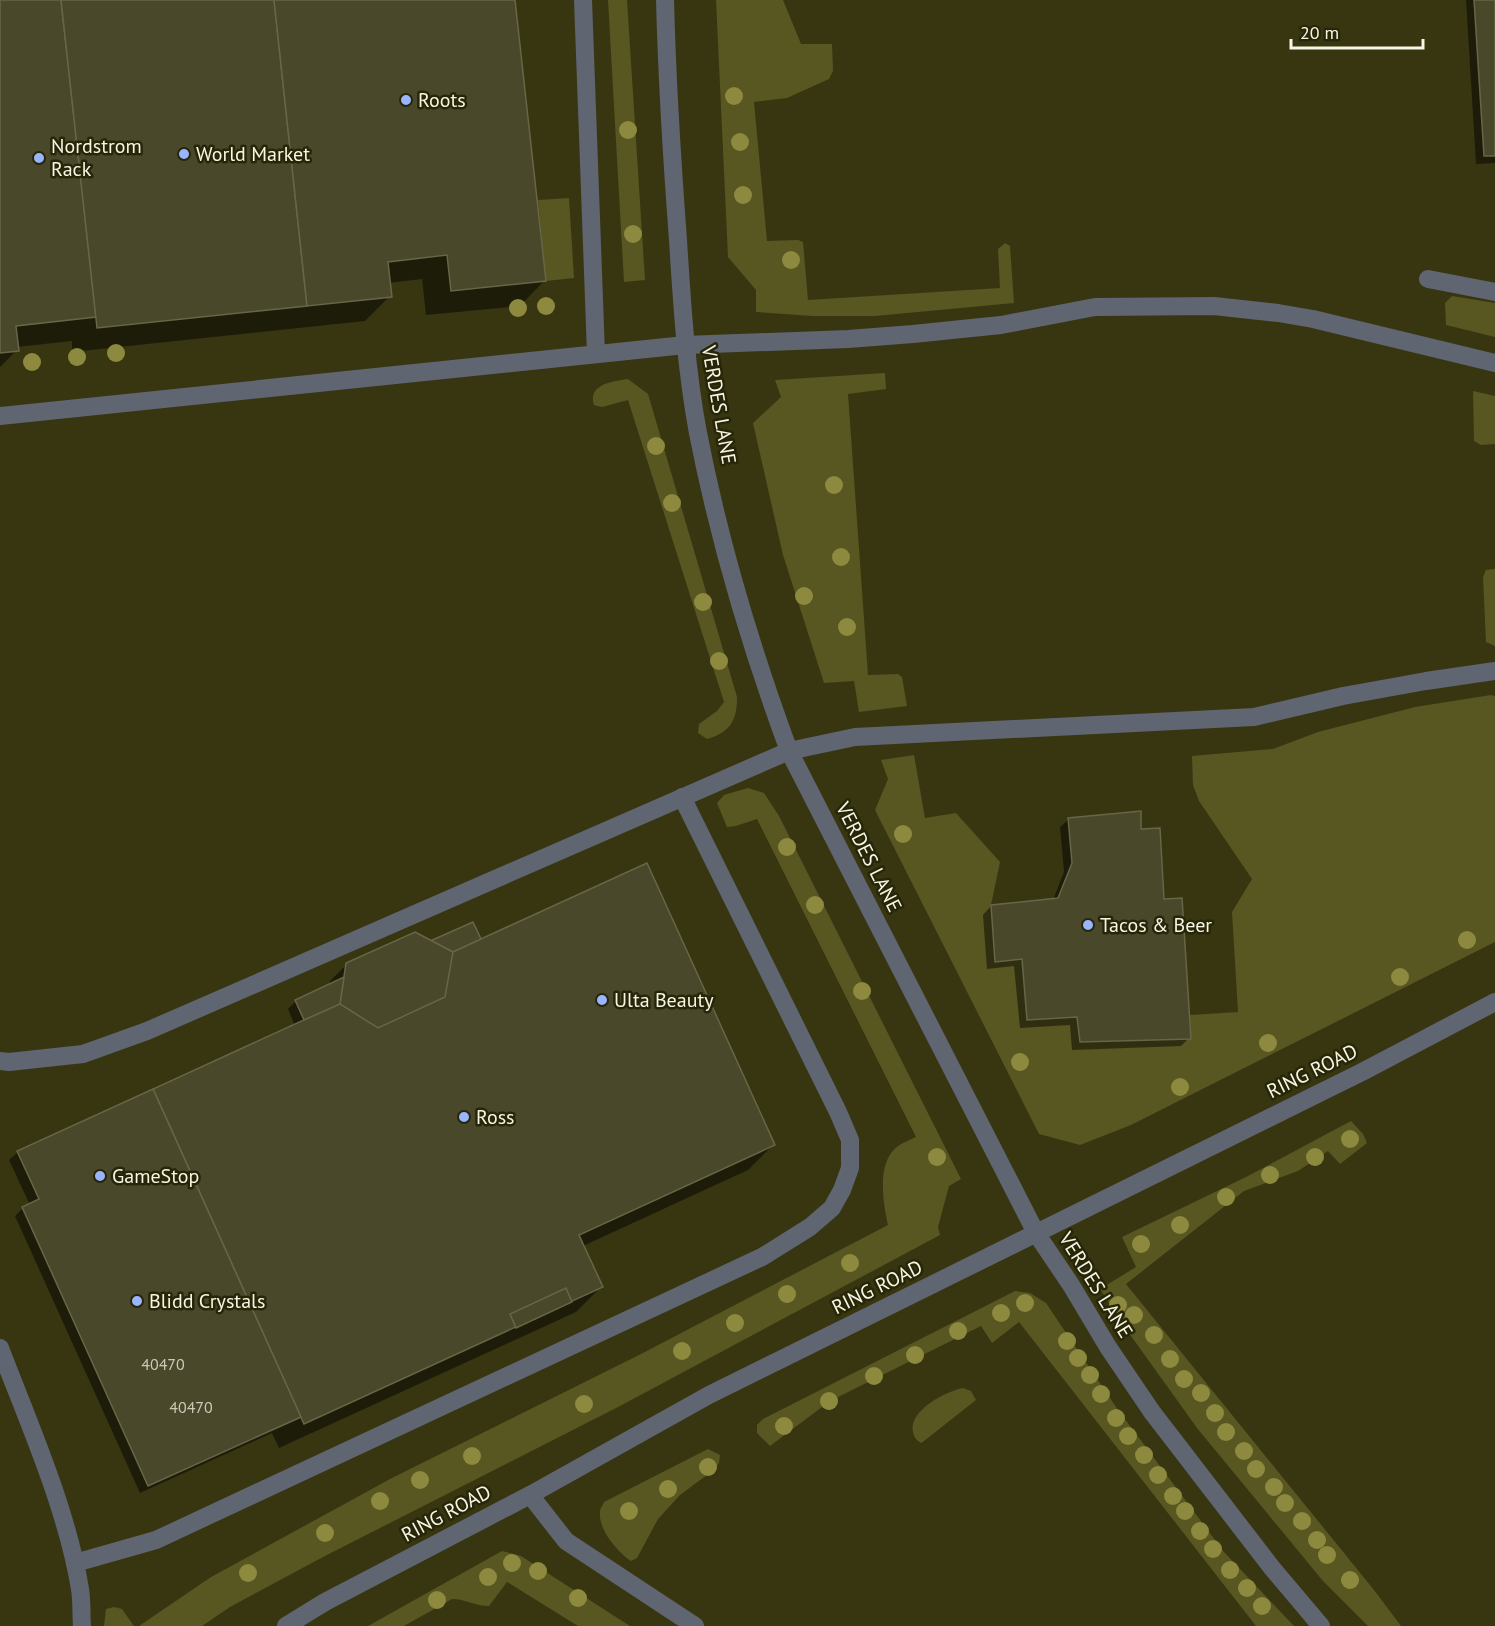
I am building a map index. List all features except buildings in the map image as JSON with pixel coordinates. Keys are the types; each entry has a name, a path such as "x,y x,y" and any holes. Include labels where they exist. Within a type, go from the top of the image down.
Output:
{"street":[{"path":"582,0 596,354"},
{"name":"VERDES LANE","path":"665,0 667,83 685,345 698,432 716,513 752,642 767,692 789,750 1036,1233 1152,1412 1272,1568 1321,1626"},
{"path":"1428,279 1495,292"},
{"path":"0,416 685,345 848,339 1001,325 1095,307 1214,306 1313,319 1495,363"},
{"path":"0,1061 84,1054 147,1031 789,750 855,737 1254,717 1343,696 1495,671"},
{"path":"75,1563 156,1540 762,1257 810,1227 832,1208 850,1168 850,1140 682,797"},
{"name":"RING ROAD","path":"286,1626 325,1602 530,1495 709,1395 1362,1072 1495,1002"},
{"path":"2,1360 26,1412 66,1528 81,1591 82,1626"},
{"path":"530,1495 566,1541 695,1626"}],"shaded area":[{"path":"0,0 1495,0 1495,1626 0,1626"},
{"path":"608,0 627,0 645,280 624,282"},
{"path":"716,0 783,0 801,44 832,44 833,71 829,79 787,98 754,102 767,241 798,240 803,242 808,300 1000,288 998,249 1005,243 1010,246 1014,303 875,316 813,316 756,312 756,290 728,257"},
{"path":"569,198 574,278 546,281 538,200"},
{"path":"1452,296 1495,303 1495,337 1446,325 1445,303"},
{"path":"885,373 886,389 848,394 868,675 898,674 902,677 907,706 859,712 854,681 824,683 783,555 753,423 781,397 775,380"},
{"path":"628,379 648,394 737,697 736,712 731,724 722,733 707,739 698,733 699,724 717,711 724,702 628,400 602,407 594,405 594,392 598,388"},
{"path":"1473,391 1495,396 1495,444 1481,445 1474,441"},
{"path":"1495,569 1495,646 1486,642 1483,577 1486,570"},
{"path":"1495,696 1495,942 1131,1125 1080,1145 1039,1134 875,810 888,779 881,760 914,755 925,818 956,813 1000,862 991,905 995,962 1022,959 1028,1020 1077,1017 1080,1042 1190,1039 1190,1015 1238,1012 1232,912 1252,879 1199,801 1193,785 1192,756 1273,749 1318,732 1415,707"},
{"path":"748,788 764,793 779,816 961,1179 949,1186 938,1227 940,1235 620,1406 325,1556 230,1607 202,1626 139,1626 211,1577 392,1478 641,1354 888,1225 883,1194 886,1162 898,1146 916,1137 757,819 727,827 717,803 724,795"},
{"path":"1351,1121 1363,1134 1367,1143 1340,1164 1328,1151 1298,1171 1244,1191 1126,1284 1401,1626 1368,1626 1323,1581 1197,1428 1100,1289 1136,1267 1122,1237 1246,1177"},
{"path":"1015,1291 1030,1293 1046,1303 1116,1407 1224,1552 1294,1626 1256,1626 1019,1322 992,1343 981,1326 830,1401 770,1446 757,1433 757,1425 763,1419"},
{"path":"963,1388 971,1391 976,1400 924,1441 921,1443 918,1441 913,1434 916,1417 938,1398"},
{"path":"708,1449 720,1455 715,1469 680,1495 658,1519 637,1558 631,1561 620,1552 605,1533 600,1519 600,1511 604,1502"},
{"path":"502,1551 521,1556 630,1626 578,1626 507,1582 489,1606 452,1599 404,1626 368,1626"},
{"path":"114,1607 122,1609 134,1626 104,1626 106,1609"}],"place":[{"name":"Roots","path":"406,100"},
{"name":"World Market","path":"184,154"},
{"name":"Nordstrom Rack","path":"39,158"},
{"name":"Tacos & Beer","path":"1088,925"},
{"name":"Ulta Beauty","path":"602,1000"},
{"name":"Ross","path":"464,1117"},
{"name":"GameStop","path":"100,1176"},
{"name":"Blidd Crystals","path":"137,1301"}]}
